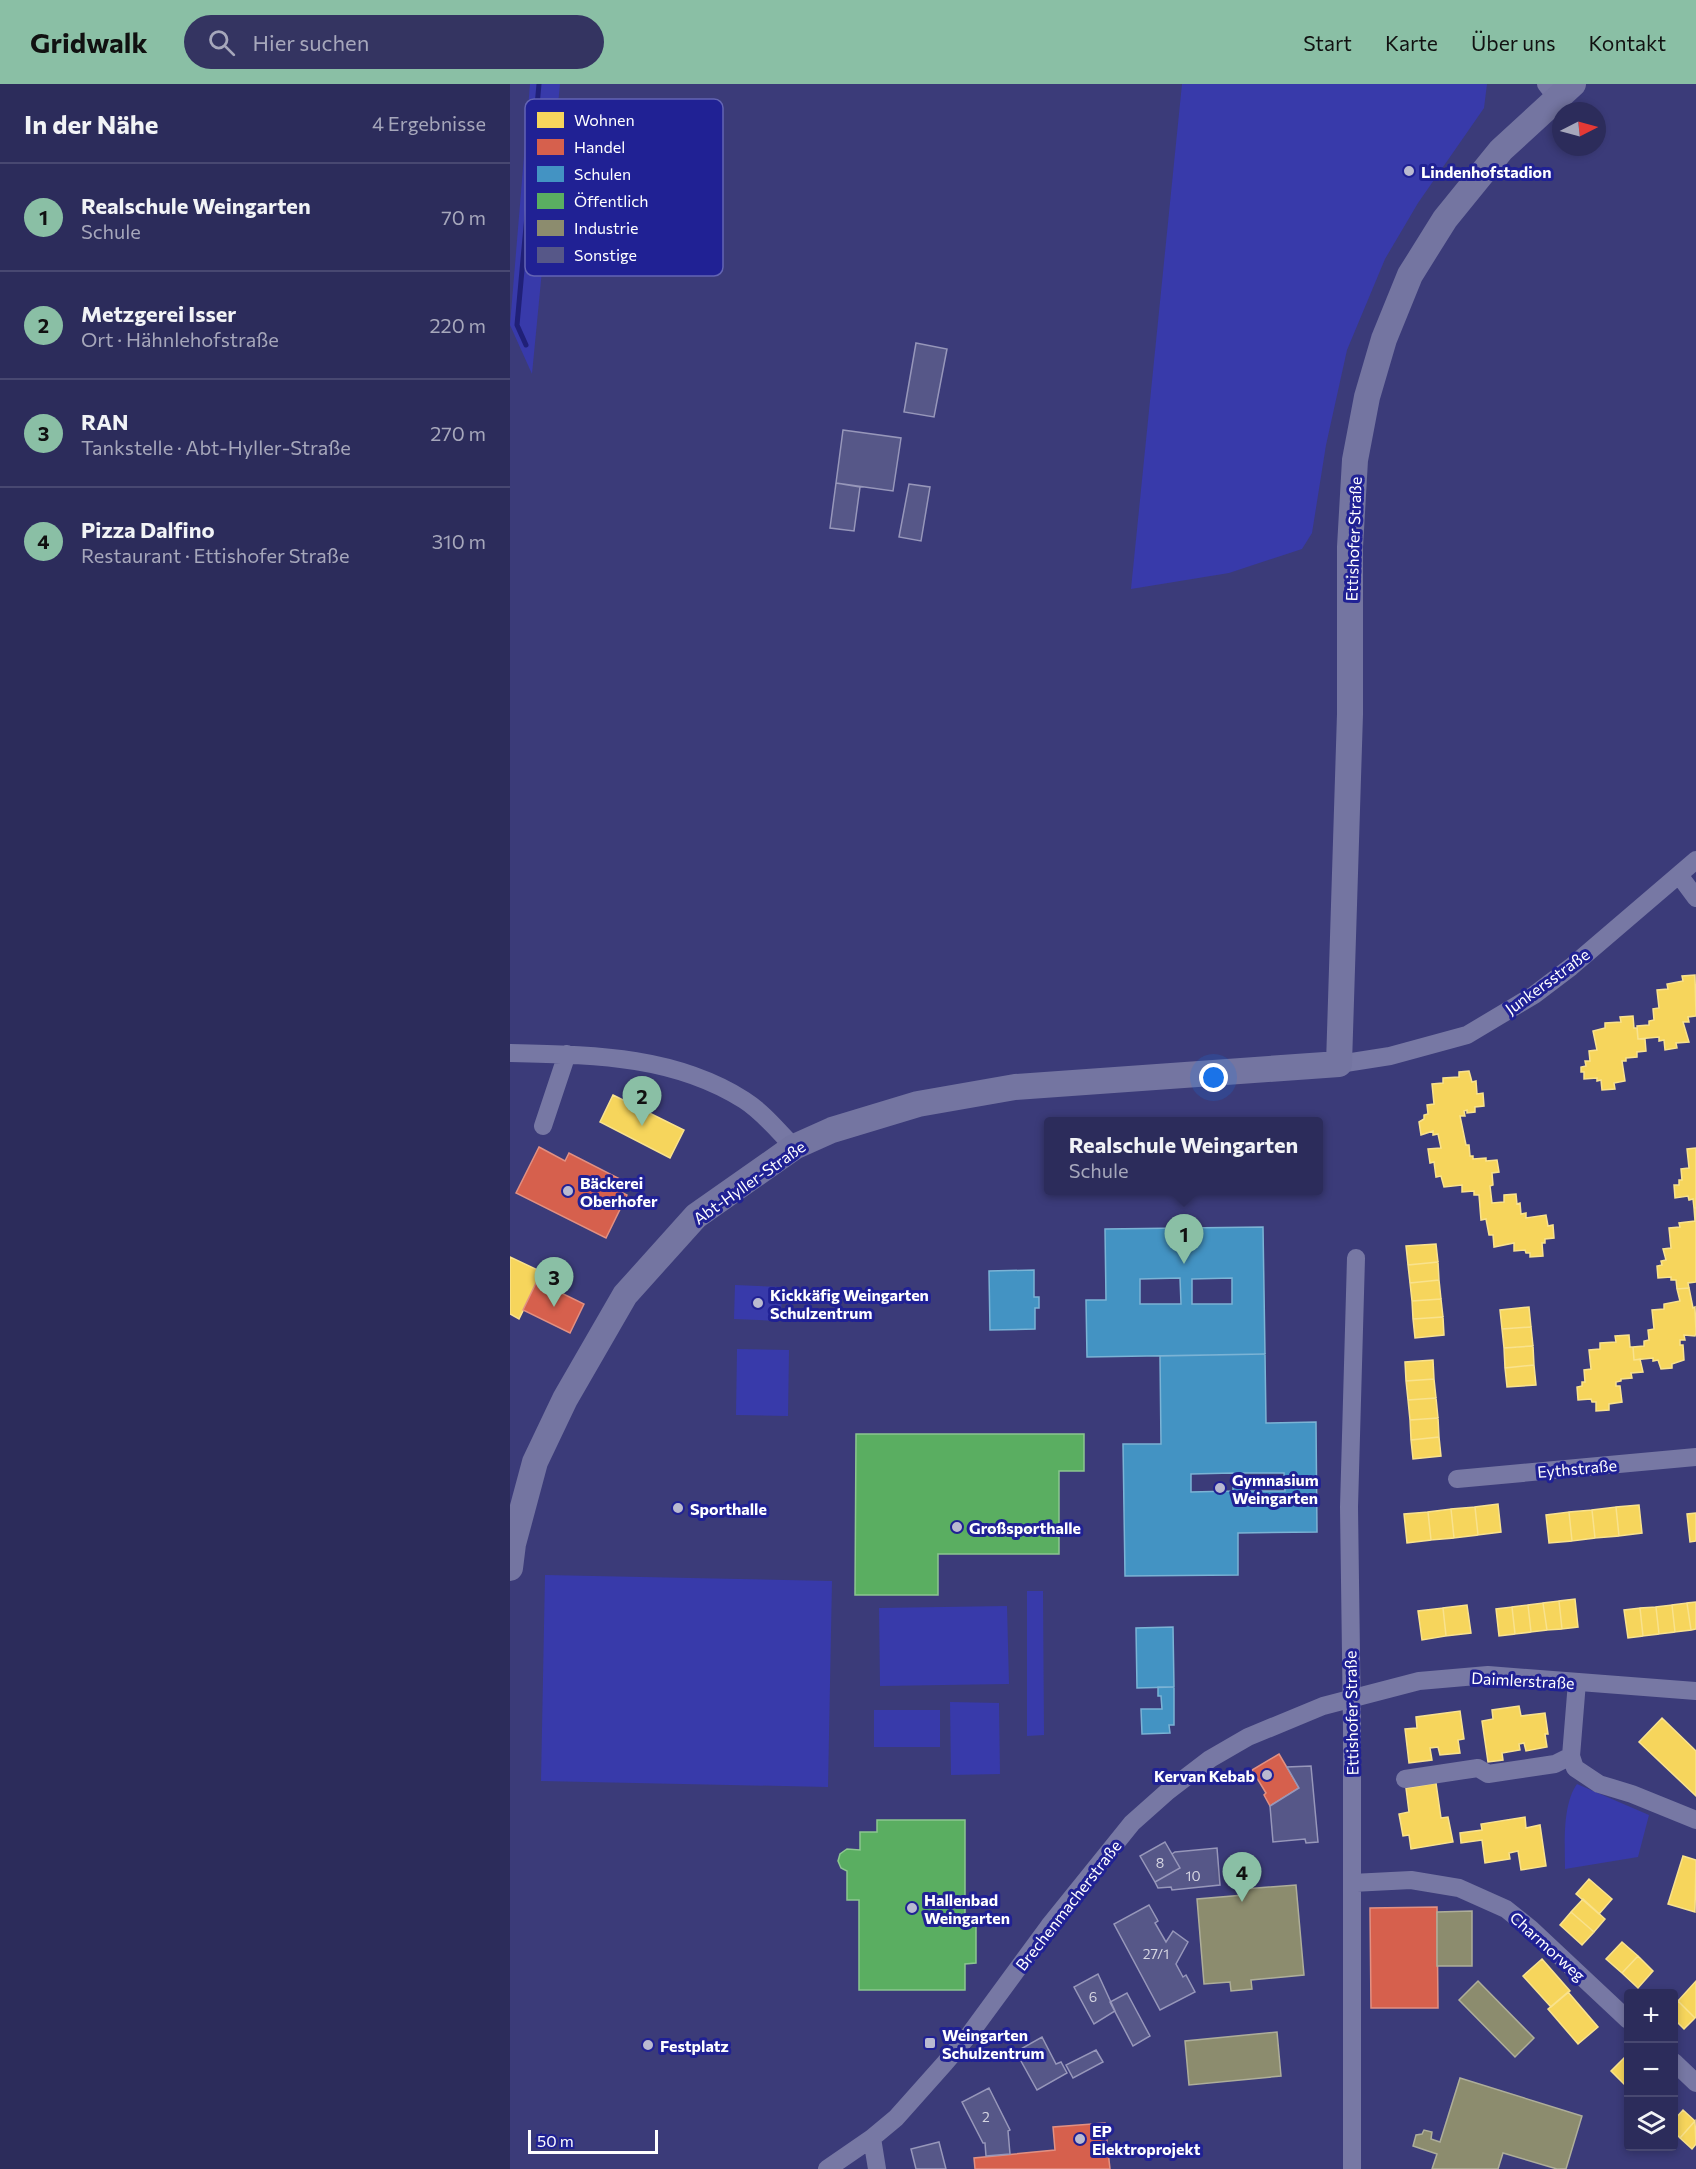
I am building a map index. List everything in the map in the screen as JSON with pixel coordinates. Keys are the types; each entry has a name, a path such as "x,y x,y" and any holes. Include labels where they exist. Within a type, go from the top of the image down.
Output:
{"street":[{"name":"Ettishofer Straße","path":"1339,1064 1350,714 1350,547 1355,460 1367,397 1384,339 1410,275 1445,219 1502,150 1559,89"},
{"name":"Junkersstraße","path":"1339,1064 1390,1056 1467,1035 1534,995 1571,967 1696,860"},
{"path":"1679,875 1696,898"},
{"path":"510,1053 614,1056 653,1063 703,1077 746,1101 794,1147"},
{"path":"543,1126 567,1054"},
{"name":"Abt-Hyller-Straße","path":"510,1568 513,1544 535,1462 565,1399 625,1295 696,1216 794,1147 832,1130 918,1104 1015,1087 1339,1064"},
{"name":"Ettishofer Straße","path":"1352,2169 1352,1699 1349,1507 1356,1258"},
{"name":"Eythstraße","path":"1457,1479 1696,1457"},
{"name":"Daimlerstraße","path":"1352,1699 1419,1680 1488,1675 1696,1691"},
{"path":"1577,1682 1571,1756 1575,1768 1599,1784 1641,1797 1696,1820"},
{"name":"Brechenmacherstraße","path":"827,2169 872,2138 896,2118 969,2035 1049,1926 1132,1823 1168,1791 1210,1759 1248,1737 1323,1706 1352,1699"},
{"path":"1405,1779 1478,1768 1488,1774 1555,1764 1571,1756"},
{"name":"Charmorweg","path":"1352,1883 1411,1880 1449,1886 1459,1888 1506,1909 1531,1929 1624,2015"},
{"path":"1678,2066 1696,2083"},
{"path":"872,2138 877,2169"}],"shaded area":[{"path":"530,84 560,84 559,99 529,99"},
{"path":"1182,84 1487,84 1484,108 1418,203 1385,259 1347,350 1326,445 1312,533 1302,549 1229,573 1131,589"},
{"path":"525,144 525,276 541,276 532,374 510,325"},
{"name":"Kickkäfig Weingarten Schulzentrum","path":"735,1285 782,1287 781,1321 734,1319"},
{"path":"737,1349 789,1350 788,1416 736,1415"},
{"path":"545,1575 832,1581 828,1787 541,1781"},
{"path":"1027,1591 1043,1591 1044,1735 1027,1736"},
{"path":"1007,1606 1009,1684 880,1686 879,1608"},
{"path":"950,1702 999,1703 1000,1774 951,1775"},
{"path":"874,1710 940,1710 940,1747 874,1747"},
{"path":"1577,1784 1649,1815 1638,1857 1565,1869 1567,1814 1572,1793"}],"building: Wohnen":[{"path":"1695,975 1696,1016 1688,1017 1689,1022 1683,1022 1689,1042 1676,1043 1677,1048 1665,1050 1664,1040 1659,1041 1659,1037 1638,1039 1637,1026 1649,1025 1649,1021 1654,1020 1653,1009 1659,1008 1657,990 1668,989 1667,984 1683,981 1682,976"},
{"path":"1633,1016 1638,1039 1645,1039 1646,1051 1637,1052 1637,1057 1626,1058 1626,1061 1622,1061 1625,1081 1614,1083 1615,1089 1602,1090 1601,1080 1584,1079 1584,1072 1581,1072 1581,1067 1586,1066 1585,1061 1590,1061 1589,1051 1597,1050 1593,1031 1605,1028 1605,1023 1621,1022 1620,1017"},
{"path":"1469,1071 1472,1082 1476,1081 1477,1094 1483,1093 1484,1106 1475,1107 1475,1112 1464,1111 1465,1116 1460,1116 1470,1156 1473,1156 1473,1159 1486,1158 1486,1161 1497,1160 1499,1172 1492,1173 1493,1185 1490,1186 1492,1203 1504,1202 1504,1195 1516,1194 1521,1214 1526,1213 1526,1218 1546,1215 1548,1226 1553,1225 1554,1238 1545,1239 1545,1243 1542,1243 1543,1256 1530,1257 1530,1253 1526,1253 1525,1250 1514,1251 1514,1243 1494,1247 1493,1235 1489,1235 1486,1219 1481,1220 1479,1195 1474,1195 1474,1191 1462,1192 1462,1185 1444,1187 1441,1176 1436,1177 1434,1162 1430,1163 1428,1149 1441,1148 1438,1134 1433,1135 1433,1131 1421,1135 1419,1122 1424,1119 1424,1115 1428,1114 1427,1105 1434,1104 1432,1084 1443,1083 1443,1078 1459,1077 1459,1072"},
{"path":"613,1095 684,1130 670,1158 600,1122"},
{"path":"1696,1148 1696,1208 1694,1208 1693,1199 1689,1200 1688,1196 1675,1198 1674,1185 1679,1185 1679,1180 1682,1180 1681,1169 1689,1168 1687,1149"},
{"path":"1694,1208 1696,1208 1696,1282 1688,1283 1689,1288 1677,1289 1676,1280 1671,1280 1671,1277 1658,1278 1657,1266 1662,1265 1661,1261 1666,1260 1663,1249 1671,1248 1669,1228 1680,1227 1679,1223 1695,1221"},
{"path":"1436,1244 1438,1262 1408,1265 1406,1246"},
{"path":"510,1257 542,1272 519,1319 510,1314"},
{"path":"1438,1262 1439,1280 1410,1283 1408,1265"},
{"path":"1439,1280 1441,1299 1412,1301 1410,1283"},
{"path":"1689,1288 1693,1308 1695,1307 1696,1333 1695,1336 1684,1335 1685,1340 1680,1340 1680,1345 1683,1345 1684,1360 1672,1364 1672,1368 1661,1369 1658,1360 1653,1361 1653,1358 1634,1360 1633,1347 1644,1346 1644,1341 1649,1340 1648,1330 1654,1329 1652,1310 1664,1309 1664,1304 1680,1301 1677,1289"},
{"path":"1441,1299 1443,1317 1413,1319 1412,1301"},
{"path":"1529,1307 1531,1327 1502,1329 1500,1310"},
{"path":"1443,1317 1444,1335 1415,1338 1413,1319"},
{"path":"1531,1327 1533,1346 1504,1348 1502,1329"},
{"path":"1629,1335 1634,1360 1640,1359 1643,1372 1631,1373 1632,1378 1616,1382 1616,1386 1620,1386 1622,1402 1609,1404 1609,1410 1596,1411 1596,1402 1592,1402 1591,1399 1578,1400 1577,1387 1582,1386 1582,1382 1585,1382 1584,1370 1591,1369 1589,1350 1600,1349 1600,1343 1616,1342 1615,1336"},
{"path":"1533,1346 1534,1365 1505,1368 1504,1348"},
{"path":"1433,1360 1434,1379 1406,1381 1405,1362"},
{"path":"1534,1365 1536,1385 1507,1387 1505,1368"},
{"path":"1434,1379 1436,1398 1408,1400 1406,1381"},
{"path":"1436,1398 1438,1418 1410,1420 1408,1400"},
{"path":"1438,1418 1439,1437 1411,1440 1410,1420"},
{"path":"1439,1437 1441,1456 1413,1459 1411,1440"},
{"path":"1498,1504 1501,1532 1478,1535 1475,1507"},
{"path":"1639,1505 1642,1533 1619,1536 1616,1507"},
{"path":"1475,1507 1478,1535 1454,1538 1451,1509"},
{"path":"1616,1507 1619,1536 1595,1538 1592,1510"},
{"path":"1451,1509 1454,1538 1431,1540 1428,1512"},
{"path":"1592,1510 1595,1538 1572,1541 1569,1512"},
{"path":"1428,1512 1431,1540 1407,1543 1404,1514"},
{"path":"1569,1512 1572,1541 1549,1543 1546,1515"},
{"path":"1696,1513 1696,1541 1690,1542 1687,1514"},
{"path":"1575,1599 1578,1627 1562,1629 1559,1601"},
{"path":"1559,1601 1562,1629 1547,1630 1543,1603"},
{"path":"1696,1602 1696,1629 1691,1630 1687,1603"},
{"path":"1543,1603 1547,1630 1531,1632 1528,1605"},
{"path":"1687,1603 1691,1630 1675,1632 1672,1605"},
{"path":"1467,1605 1471,1633 1446,1636 1443,1608"},
{"path":"1528,1605 1531,1632 1515,1634 1512,1607"},
{"path":"1672,1605 1675,1632 1659,1634 1656,1607"},
{"path":"1512,1607 1515,1634 1499,1636 1496,1609"},
{"path":"1656,1607 1659,1634 1643,1636 1640,1608"},
{"path":"1443,1608 1446,1636 1422,1640 1418,1611"},
{"path":"1640,1608 1643,1636 1628,1638 1624,1610"},
{"path":"1519,1706 1521,1716 1545,1713 1547,1747 1526,1751 1524,1743 1519,1744 1520,1750 1502,1753 1503,1760 1488,1762 1482,1721 1493,1719 1492,1710"},
{"path":"1460,1711 1464,1739 1458,1740 1460,1753 1440,1755 1438,1747 1430,1748 1432,1760 1409,1763 1405,1729 1417,1728 1416,1717"},
{"path":"1662,1718 1696,1751 1696,1796 1639,1742"},
{"path":"1436,1783 1441,1818 1448,1817 1453,1842 1411,1849 1409,1835 1403,1836 1399,1814 1409,1812 1406,1788"},
{"path":"1525,1817 1526,1828 1540,1825 1546,1866 1521,1870 1518,1851 1509,1853 1510,1859 1485,1863 1482,1840 1461,1843 1460,1833 1482,1830 1481,1824"},
{"path":"1683,1856 1696,1860 1695,1912 1668,1904"},
{"path":"1589,1879 1612,1899 1599,1914 1576,1894"},
{"path":"1583,1899 1605,1919 1594,1932 1571,1912"},
{"path":"1571,1912 1594,1932 1582,1945 1560,1925"},
{"path":"1622,1942 1638,1956 1622,1973 1606,1959"},
{"path":"1638,1956 1653,1971 1638,1988 1622,1973"},
{"path":"1542,1959 1570,1991 1551,2007 1523,1976"},
{"path":"1696,1981 1696,2017 1678,2001"},
{"path":"1568,1992 1598,2027 1578,2044 1548,2009"},
{"path":"1678,2001 1695,2018 1684,2029 1678,2023"},
{"path":"1624,2058 1624,2084 1611,2071"},
{"path":"1683,2110 1695,2121 1680,2138 1678,2136 1678,2116"},
{"path":"1695,2121 1696,2144 1692,2149 1680,2138"}],"building: Handel":[{"name":"Bäckerei Oberhofer","path":"539,1147 565,1161 569,1153 620,1179 615,1189 627,1195 606,1238 516,1193"},
{"path":"537,1281 584,1304 570,1333 523,1310"},
{"path":"1279,1754 1299,1788 1270,1806 1264,1795 1266,1793 1252,1770"},
{"path":"1437,1907 1438,2008 1371,2008 1370,1908"},
{"name":"EP Elektroprojekt","path":"1105,2123 1110,2169 975,2169 974,2158 1055,2150 1053,2127"}],"building: Schulen":[{"path":"1263,1227 1265,1354 1087,1357 1086,1300 1106,1300 1105,1229","holes":["1180,1278 1181,1304 1140,1304 1140,1279","1232,1278 1232,1304 1192,1304 1192,1279"]},
{"path":"1034,1270 1034,1297 1039,1297 1039,1308 1035,1308 1035,1329 990,1330 989,1271"},
{"name":"Gymnasium Weingarten","path":"1265,1354 1266,1423 1316,1422 1317,1532 1238,1533 1238,1575 1125,1576 1123,1444 1161,1444 1160,1356","holes":["1233,1473 1233,1491 1191,1492 1191,1474","1243,1473 1284,1473 1285,1491 1243,1491"]},
{"path":"1173,1627 1174,1687 1137,1688 1136,1628"},
{"path":"1158,1687 1174,1687 1174,1725 1169,1725 1170,1733 1142,1734 1141,1709 1162,1709"}],"building: Öffentlich":[{"name":"Großsporthalle","path":"856,1434 1084,1434 1084,1471 1059,1471 1059,1554 938,1554 938,1595 855,1595"},
{"name":"Hallenbad Weingarten","path":"877,1820 965,1820 965,1917 976,1917 976,1963 965,1964 965,1990 859,1990 859,1900 847,1900 847,1871 841,1868 838,1861 840,1854 847,1849 860,1850 860,1832 877,1832"}],"building: Industrie":[{"path":"1296,1885 1304,1975 1251,1980 1252,1989 1231,1991 1230,1982 1204,1984 1197,1899 1244,1895 1244,1889"},
{"path":"1472,1911 1472,1966 1437,1966 1437,1912"},
{"path":"1478,1981 1534,2038 1515,2057 1459,2000"},
{"path":"1277,2032 1281,2076 1189,2085 1185,2041"},
{"path":"1460,2078 1582,2116 1566,2169 1557,2169 1503,2153 1498,2169 1432,2169 1437,2154 1413,2146 1416,2135 1422,2134 1424,2130 1432,2132 1431,2139 1440,2142"}],"building: Sonstige":[{"path":"916,343 947,349 934,417 904,412"},
{"path":"843,430 901,438 893,491 836,483"},
{"path":"836,483 860,487 854,531 830,528"},
{"path":"909,484 930,487 921,541 899,537"},
{"path":"1311,1766 1318,1842 1306,1843 1305,1839 1273,1842 1270,1806 1299,1788 1287,1767"},
{"path":"1165,1842 1180,1868 1155,1882 1140,1856"},
{"path":"1217,1848 1220,1885 1172,1890 1171,1887 1158,1888 1155,1882 1180,1868 1172,1854"},
{"path":"1149,1905 1158,1921 1155,1923 1166,1942 1173,1931 1188,1942 1176,1964 1183,1977 1186,1975 1195,1992 1160,2010 1114,1924"},
{"path":"1098,1974 1115,2011 1094,2024 1074,1987"},
{"path":"1127,1993 1150,2036 1133,2046 1110,2002"},
{"path":"1042,2037 1056,2064 1061,2062 1067,2073 1037,2090 1021,2061 1024,2059 1019,2050"},
{"path":"1096,2050 1103,2062 1073,2078 1066,2065"},
{"path":"989,2088 1010,2130 1008,2131 1010,2154 986,2156 985,2143 962,2102"},
{"path":"939,2142 946,2169 916,2169 911,2149"}],"waterway":[{"path":"538,99 539,84"},
{"path":"525,237 517,325 526,345"}],"place":[{"name":"Lindenhofstadion","path":"1409,171"},
{"name":"Metzgerei Isser","path":"642,1126"},
{"name":"Bäckerei Oberhofer","path":"568,1191"},
{"name":"Realschule Weingarten","path":"1184,1264"},
{"name":"Kickkäfig Weingarten Schulzentrum","path":"758,1303"},
{"name":"RAN","path":"554,1307"},
{"name":"Gymnasium Weingarten","path":"1220,1488"},
{"name":"Sporthalle","path":"678,1508"},
{"name":"Großsporthalle","path":"957,1527"},
{"name":"Kervan Kebab","path":"1267,1775"},
{"name":"Pizza Dalfino","path":"1242,1902"},
{"name":"Hallenbad Weingarten","path":"912,1908"},
{"name":"Weingarten Schulzentrum","path":"930,2043"},
{"name":"Festplatz","path":"648,2045"},
{"name":"EP Elektroprojekt","path":"1080,2139"}]}
